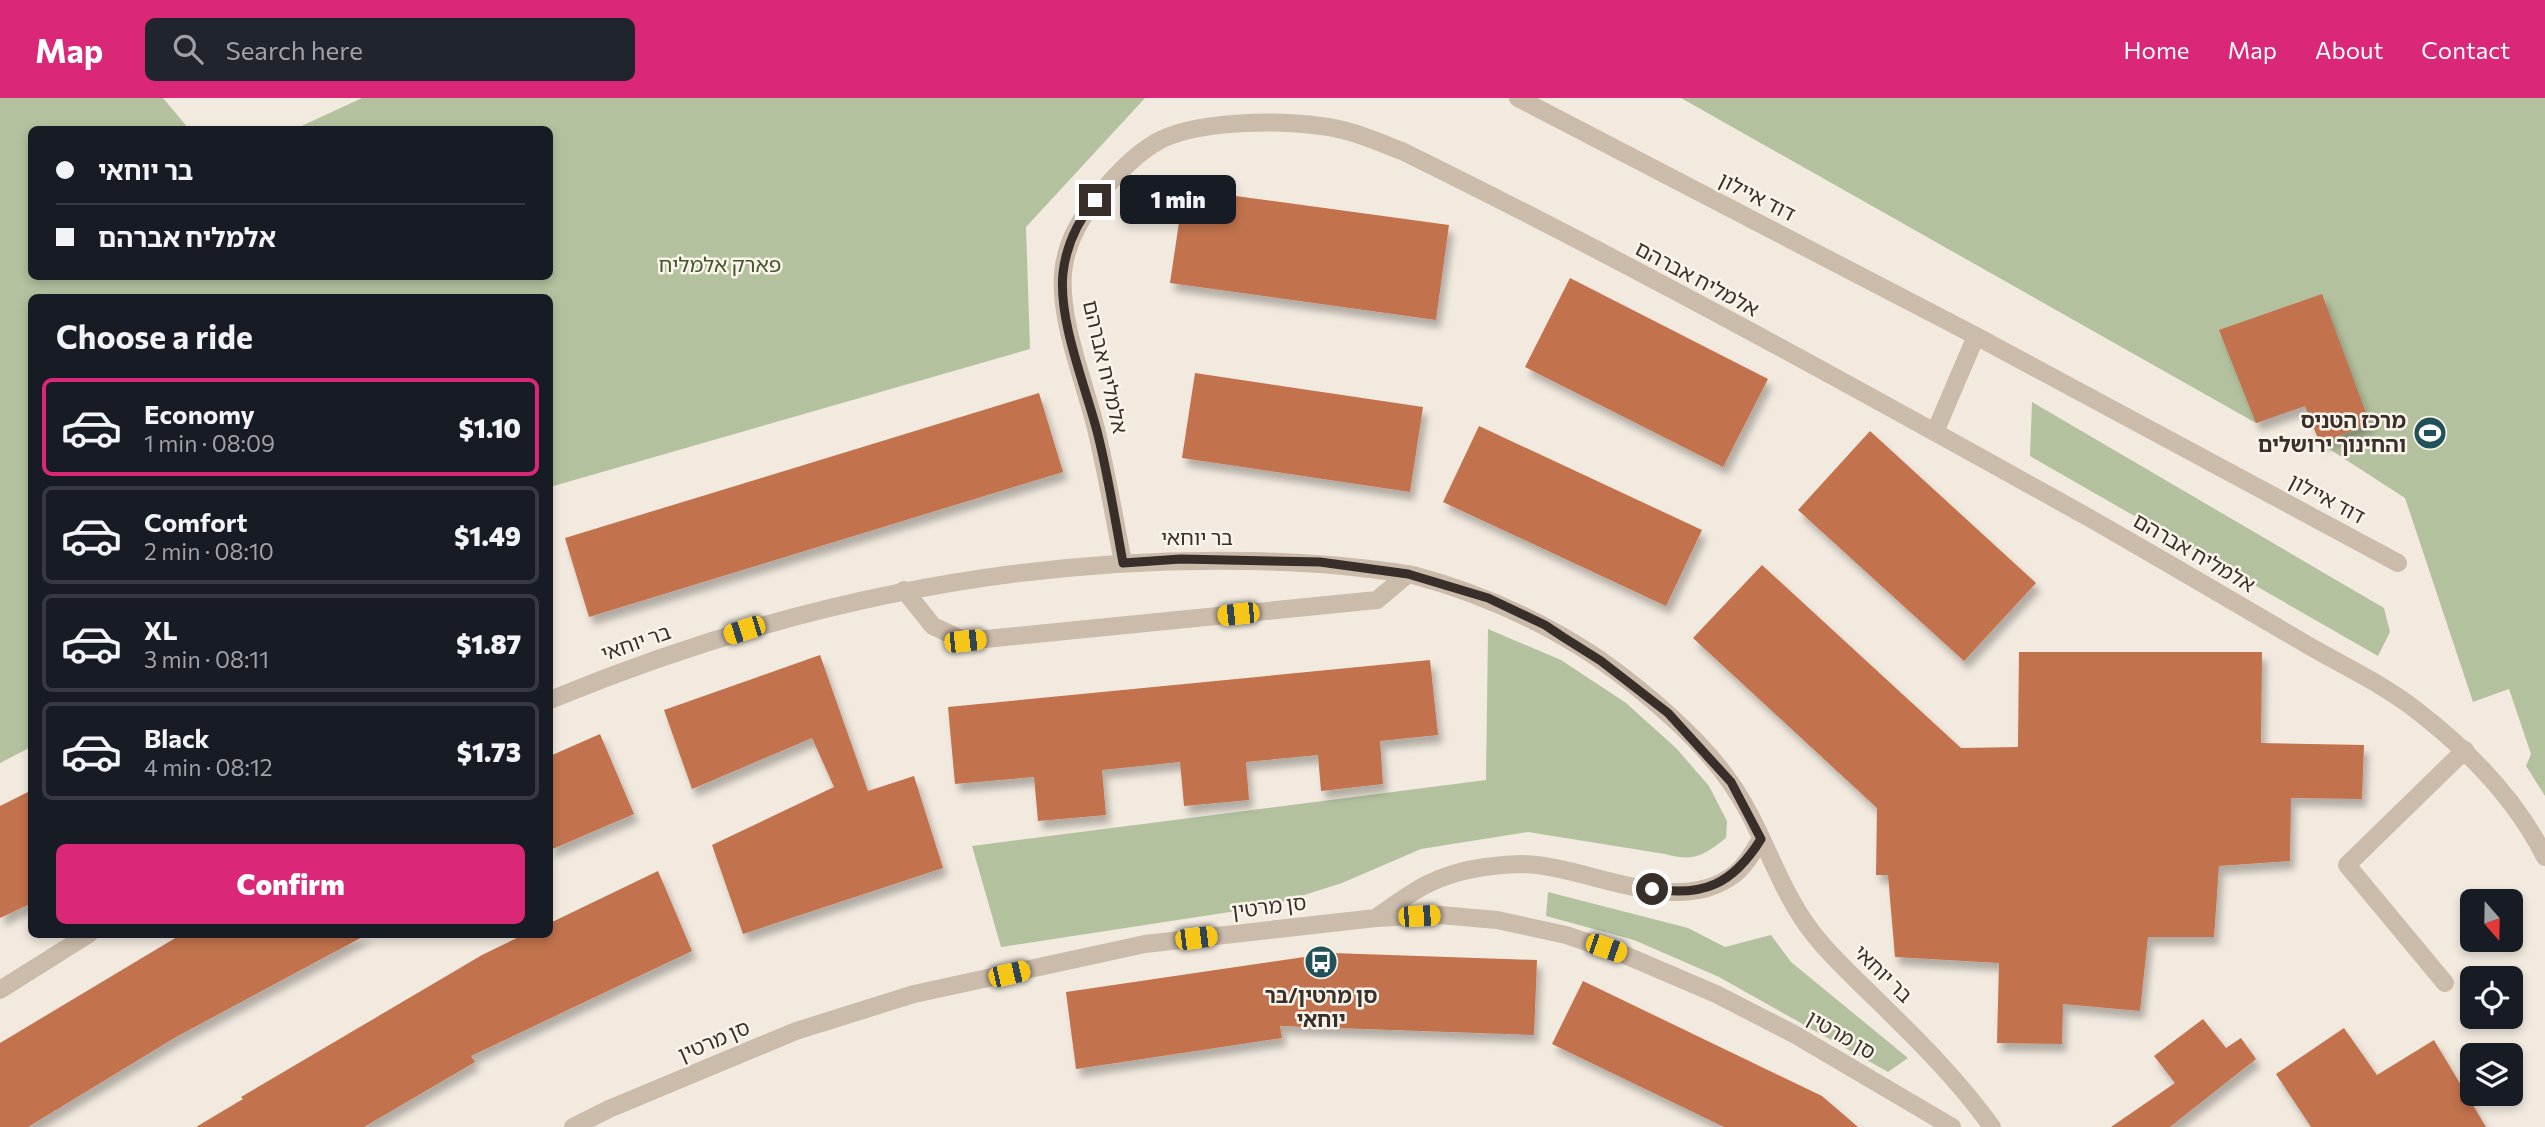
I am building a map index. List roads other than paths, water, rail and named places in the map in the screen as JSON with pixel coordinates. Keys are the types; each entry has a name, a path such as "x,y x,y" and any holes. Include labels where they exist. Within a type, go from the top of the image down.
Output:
{"street":[{"name":"דוד איילון","path":"1518,98 1976,336 2398,563"},
{"name":"אלמליח אברהם","path":"1123,563 1097,432 1066,310 1063,275 1069,244 1085,213 1130,162 1157,142 1227,124 1322,126 1356,134 1402,151 1935,432 2168,563 2412,706 2465,750 2496,783 2520,815 2545,857"},
{"path":"1935,432 1976,336"},
{"name":"בר יוחאי","path":"553,699 657,659 766,623 904,590 1069,566 1181,559 1320,562 1408,574 1488,598 1545,625 1601,661 1668,713 1731,782 1780,879 1809,929 1836,960 1924,1046 1976,1104 1992,1127"},
{"path":"904,590 933,626 965,641 1377,600 1408,574"},
{"path":"2445,983 2347,865 2465,750"},
{"path":"1376,918 1432,882 1472,870 1520,864 1566,869 1631,886 1673,892 1704,890 1732,876 1749,859 1761,839"},
{"name":"סן מרטין","path":"573,1127 796,1031 914,995 1145,944 1376,918 1440,915 1497,920 1566,935 1625,955 1716,994 1794,1034 1952,1127"},
{"path":"0,990 83,938"}],"place":[{"name":"מרכז הטניס והחינוך ירושלים","path":"2430,433"},
{"name":"סן מרטין/בר יוחאי","path":"1321,962"}],"park label":[{"name":"פארק אלמליח","path":"720,265"}]}
